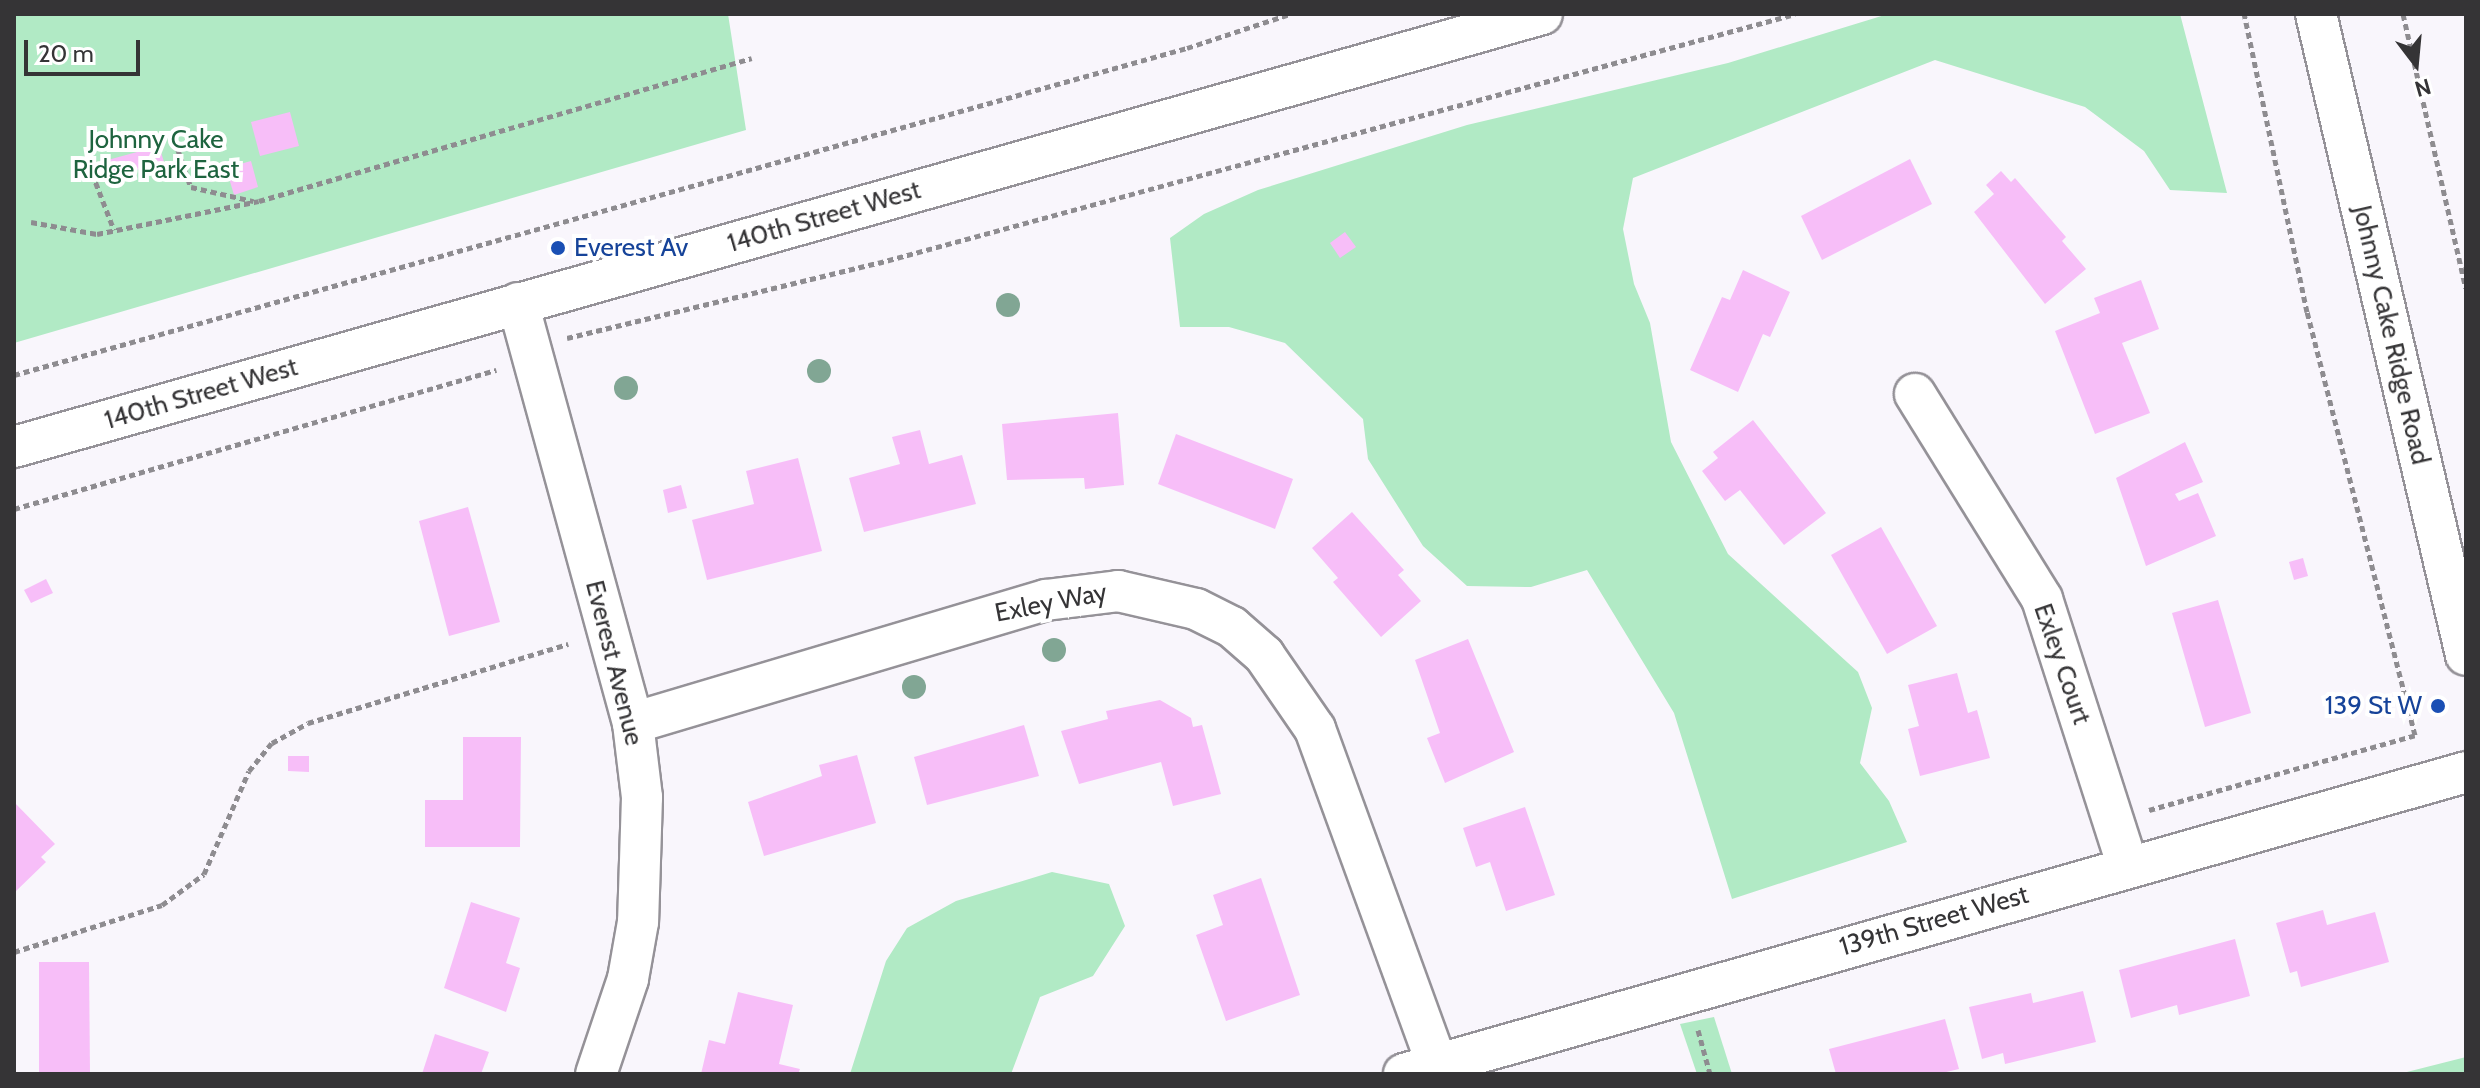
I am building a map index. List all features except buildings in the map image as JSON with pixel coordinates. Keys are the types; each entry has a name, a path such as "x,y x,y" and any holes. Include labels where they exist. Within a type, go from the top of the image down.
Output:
{"street":[{"name":"140th Street West","path":"14,447 1542,14"},
{"name":"Johnny Cake Ridge Road","path":"2316,14 2466,655"},
{"name":"Everest Avenue","path":"518,303 633,723 642,797 638,922 628,979 596,1074"},
{"name":"Exley Court","path":"1915,394 2042,599 2128,867"},
{"name":"Exley Way","path":"633,723 1046,600 1118,591 1196,609 1232,627 1264,655 1315,729 1420,1067"},
{"name":"139th Street West","path":"1420,1067 2466,772"}],"path":[{"path":"14,375 1187,48 1290,14"},
{"path":"14,509 490,373 531,351 587,331 878,263 1795,14"},
{"path":"2114,820 2415,735 2307,312 2244,14"},
{"path":"2403,14 2466,288"},
{"path":"31,222 97,234 259,201 752,58"},
{"path":"178,150 191,187 259,201"},
{"path":"92,173 114,230"},
{"path":"14,952 162,905 204,874 249,771 272,743 308,723 568,644"}],"green space":[{"name":"Johnny Cake Ridge Park East","path":"14,14 728,14 746,130 14,343"},
{"path":"1888,14 2180,14 2227,193 2170,190 2144,151 2085,107 1935,60 1633,178 1623,229 1634,284 1650,323 1671,442 1728,554 1858,672 1872,708 1860,763 1889,801 1907,842 1732,899 1674,713 1587,570 1531,587 1467,586 1423,546 1368,459 1363,419 1285,343 1229,327 1180,327 1170,238 1204,214 1258,190 1467,125 1728,63"},
{"path":"1052,872 1109,884 1125,926 1093,976 1040,997 1011,1074 850,1074 886,961 907,928 956,901"},
{"path":"1714,1017 1732,1074 1697,1074 1680,1024"},
{"path":"2466,1057 2466,1074 2399,1074"}],"place":[{"name":"Everest Av","path":"558,248"},
{"name":"139 St W","path":"2438,706"}]}
